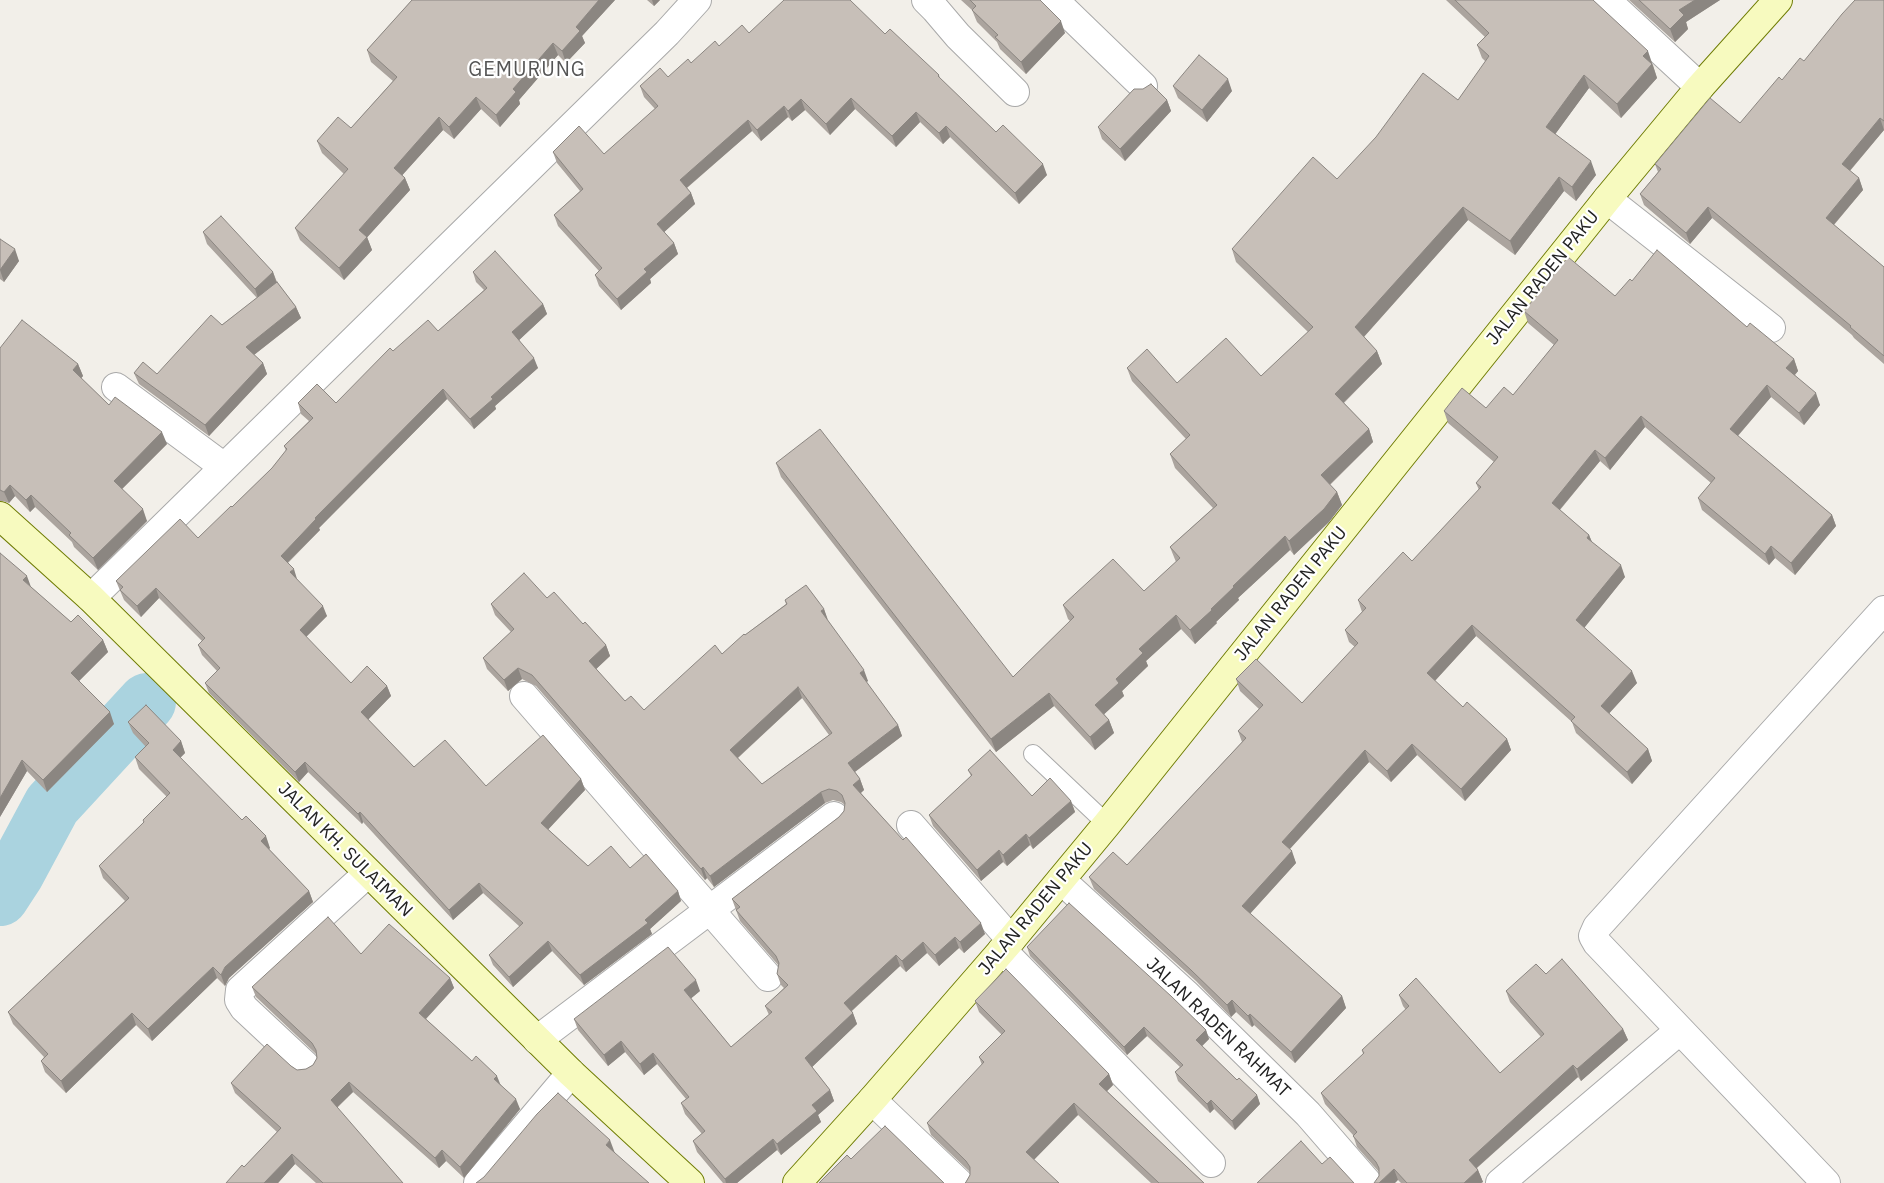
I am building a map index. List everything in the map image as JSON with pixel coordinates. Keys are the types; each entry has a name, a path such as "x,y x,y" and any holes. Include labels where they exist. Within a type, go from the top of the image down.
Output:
{"street":[{"path":"91,598 667,33 697,0"},
{"path":"926,0 958,36 1015,92"},
{"path":"1054,0 1144,86"},
{"path":"1606,0 1700,87"},
{"name":"JALAN RADEN PAKU","path":"798,1183 1007,945 1061,880 1606,198 1700,87 1778,0"},
{"path":"1606,198 1771,328"},
{"path":"116,387 224,467"},
{"name":"JALAN KH. SULAIMAN","path":"0,516 91,598 537,1040 690,1183"},
{"path":"1826,1183 1597,943 1594,936 1595,930 1884,610"},
{"path":"524,696 768,978"},
{"path":"537,1040 834,816"},
{"path":"912,826 1007,945 1211,1163"},
{"path":"305,1065 244,1008 239,1000 240,990 368,873"},
{"name":"JALAN RADEN RAHMAT","path":"1061,880 1192,1000 1308,1114 1368,1183"},
{"path":"1500,1183 1680,1030"},
{"path":"478,1183 571,1073"},
{"path":"872,1100 959,1183"}],"lane":[{"path":"1033,754 1107,824"}],"building":[{"path":"412,0 599,0 576,27 580,31 562,51 553,43 513,89 516,92 496,115 476,97 449,127 439,117 394,168 405,178 359,230 367,237 339,268 295,228 348,169 317,141 338,117 351,128 397,77 367,50"},
{"path":"784,0 850,0 885,34 890,29 996,132 1003,125 1043,164 1015,193 946,126 939,133 916,112 892,136 851,98 826,124 801,99 788,111 784,106 757,130 748,120 680,180 691,193 657,224 674,243 644,269 647,272 617,299 595,275 602,268 554,215 583,189 553,152 579,126 604,154 658,106 640,86 660,68 668,77 688,59 691,63 715,41 719,46 742,25 749,33"},
{"path":"970,0 1040,0 1061,21 1021,62 995,37 998,35 972,10 976,6"},
{"path":"1455,0 1593,0 1648,51 1643,56 1652,64 1617,104 1584,75 1546,127 1591,161 1572,187 1559,177 1510,241 1463,207 1355,327 1377,351 1335,394 1369,429 1321,475 1337,492 1324,509 1289,541 1285,536 1190,630 1176,615 1139,649 1143,653 1116,679 1119,683 1095,705 1109,720 1090,737 1049,693 991,739 776,463 820,429 1013,677 1074,617 1063,605 1113,559 1144,591 1180,558 1170,547 1217,505 1170,454 1190,435 1127,368 1147,349 1177,383 1226,338 1261,376 1313,327 1232,249 1313,157 1337,179 1376,137 1423,73 1458,100 1489,56 1477,45 1489,33"},
{"path":"1639,0 1695,0 1679,10 1684,15 1670,29"},
{"path":"1855,0 1884,0 1884,121 1880,118 1842,164 1859,178 1826,218 1884,267 1884,356 1851,326 1708,207 1686,233 1640,194 1661,169 1655,164 1710,98 1740,123 1779,77 1782,80 1800,58 1804,61"},
{"path":"1199,55 1228,79 1202,110 1173,86"},
{"path":"1151,84 1167,100 1120,149 1098,127 1134,89 1143,89"},
{"path":"221,216 273,272 255,289 203,232"},
{"path":"0,239 15,249 0,270"},
{"path":"1657,250 1747,327 1750,323 1794,359 1786,368 1816,393 1799,413 1767,385 1730,429 1832,515 1791,563 1771,546 1765,554 1698,498 1715,478 1641,416 1605,458 1595,450 1552,503 1589,535 1587,538 1621,565 1576,620 1632,671 1601,706 1648,749 1627,772 1571,721 1575,717 1472,625 1427,673 1463,707 1467,702 1507,739 1461,789 1412,744 1387,771 1365,750 1282,842 1292,851 1242,906 1342,996 1291,1052 1232,1000 1227,1005 1089,877 1113,852 1127,865 1246,738 1238,731 1263,705 1236,679 1256,659 1302,703 1358,643 1345,630 1366,608 1358,600 1403,552 1412,561 1481,487 1476,483 1498,457 1444,411 1462,388 1486,408 1504,387 1513,395 1558,340 1524,311 1568,257 1615,296 1630,279 1632,281"},
{"path":"495,251 543,304 512,332 534,358 470,419 443,389 315,518 281,556 294,569 290,572 323,606 300,630 351,683 367,666 387,686 361,712 414,767 445,740 486,786 543,735 581,779 541,823 588,866 611,846 630,868 646,854 678,891 645,920 648,923 580,975 548,941 509,977 489,955 523,923 479,883 449,910 360,812 358,814 305,762 295,772 205,683 220,668 198,645 205,638 156,588 137,606 120,590 123,587 116,581 180,519 198,538 272,468 287,449 284,446 313,418 298,403 317,384 336,403 390,348 393,351 428,320 438,331 487,288 473,272"},
{"path":"277,282 296,307 246,347 263,363 205,425 134,373 143,362 157,374 211,315 222,325"},
{"path":"22,320 78,364 73,370 109,405 115,397 162,432 114,481 143,509 93,558 69,535 71,533 31,495 26,500 10,485 4,492 0,490 0,348"},
{"path":"0,553 27,576 23,580 71,622 78,615 103,640 71,673 110,712 43,780 22,760 0,798"},
{"path":"524,573 547,598 554,592 583,624 585,622 606,645 589,661 625,701 631,696 644,710 715,645 722,654 744,634 787,604 785,600 806,585 824,609 821,611 864,670 860,673 898,725 848,763 860,779 853,785 903,840 906,837 981,923 960,942 955,937 935,955 923,942 902,961 896,955 844,1003 853,1013 805,1058 830,1090 812,1105 817,1111 777,1144 773,1139 725,1179 693,1141 705,1131 681,1103 689,1097 653,1053 640,1064 621,1041 604,1055 574,1019 668,947 696,980 684,990 731,1047 772,1012 765,1006 788,985 777,974 779,963 776,956 736,910 740,907 732,899 839,817 844,811 845,803 842,795 837,791 829,789 821,792 710,876 703,867 701,869 532,675 518,668 504,680 483,658 514,629 491,604","holes":["798,687 832,733 762,784 730,750"]},
{"path":"146,705 181,741 173,750 242,820 246,816 266,836 261,841 309,891 225,967 221,975 213,967 148,1029 132,1013 61,1081 41,1061 48,1054 8,1012 129,898 99,866 144,822 143,820 170,793 135,757 149,743 128,722"},
{"path":"990,750 1032,796 1050,778 1071,801 1029,838 1026,834 1003,855 999,850 977,870 929,815 972,775 968,770"},
{"path":"1069,903 1206,1030 1196,1040 1237,1080 1239,1078 1257,1095 1232,1121 1211,1100 1207,1104 1175,1072 1183,1065 1144,1027 1124,1047 1027,947"},
{"path":"328,917 361,954 389,924 450,978 419,1013 472,1061 476,1056 497,1076 494,1079 516,1099 460,1167 442,1150 435,1158 349,1082 331,1100 403,1183 323,1183 292,1154 264,1183 226,1183 281,1128 231,1083 267,1044 297,1070 306,1069 313,1065 317,1058 316,1050 312,1043 252,987"},
{"path":"1562,959 1623,1029 1577,1069 1573,1065 1469,1160 1478,1170 1464,1183 1407,1183 1394,1169 1379,1183 1374,1183 1379,1176 1379,1168 1376,1162 1353,1136 1357,1132 1321,1093 1364,1053 1362,1050 1409,1006 1399,995 1416,978 1500,1073 1544,1034 1506,991 1536,964 1546,974"},
{"path":"1006,969 1109,1074 1099,1084 1204,1183 1159,1183 1074,1103 1026,1152 1059,1183 965,1183 970,1175 970,1167 927,1123 984,1062 979,1057 1005,1031 975,1001"},
{"path":"558,1093 610,1140 606,1145 649,1183 476,1183 484,1177 537,1114"},
{"path":"885,1126 944,1183 819,1183 847,1155 851,1159"},
{"path":"1301,1141 1322,1164 1330,1157 1354,1183 1257,1183"}],"waterway":[{"path":"0,897 15,874 52,805 147,702"}],"district":[{"name":"GEMURUNG","path":"527,70"}]}
